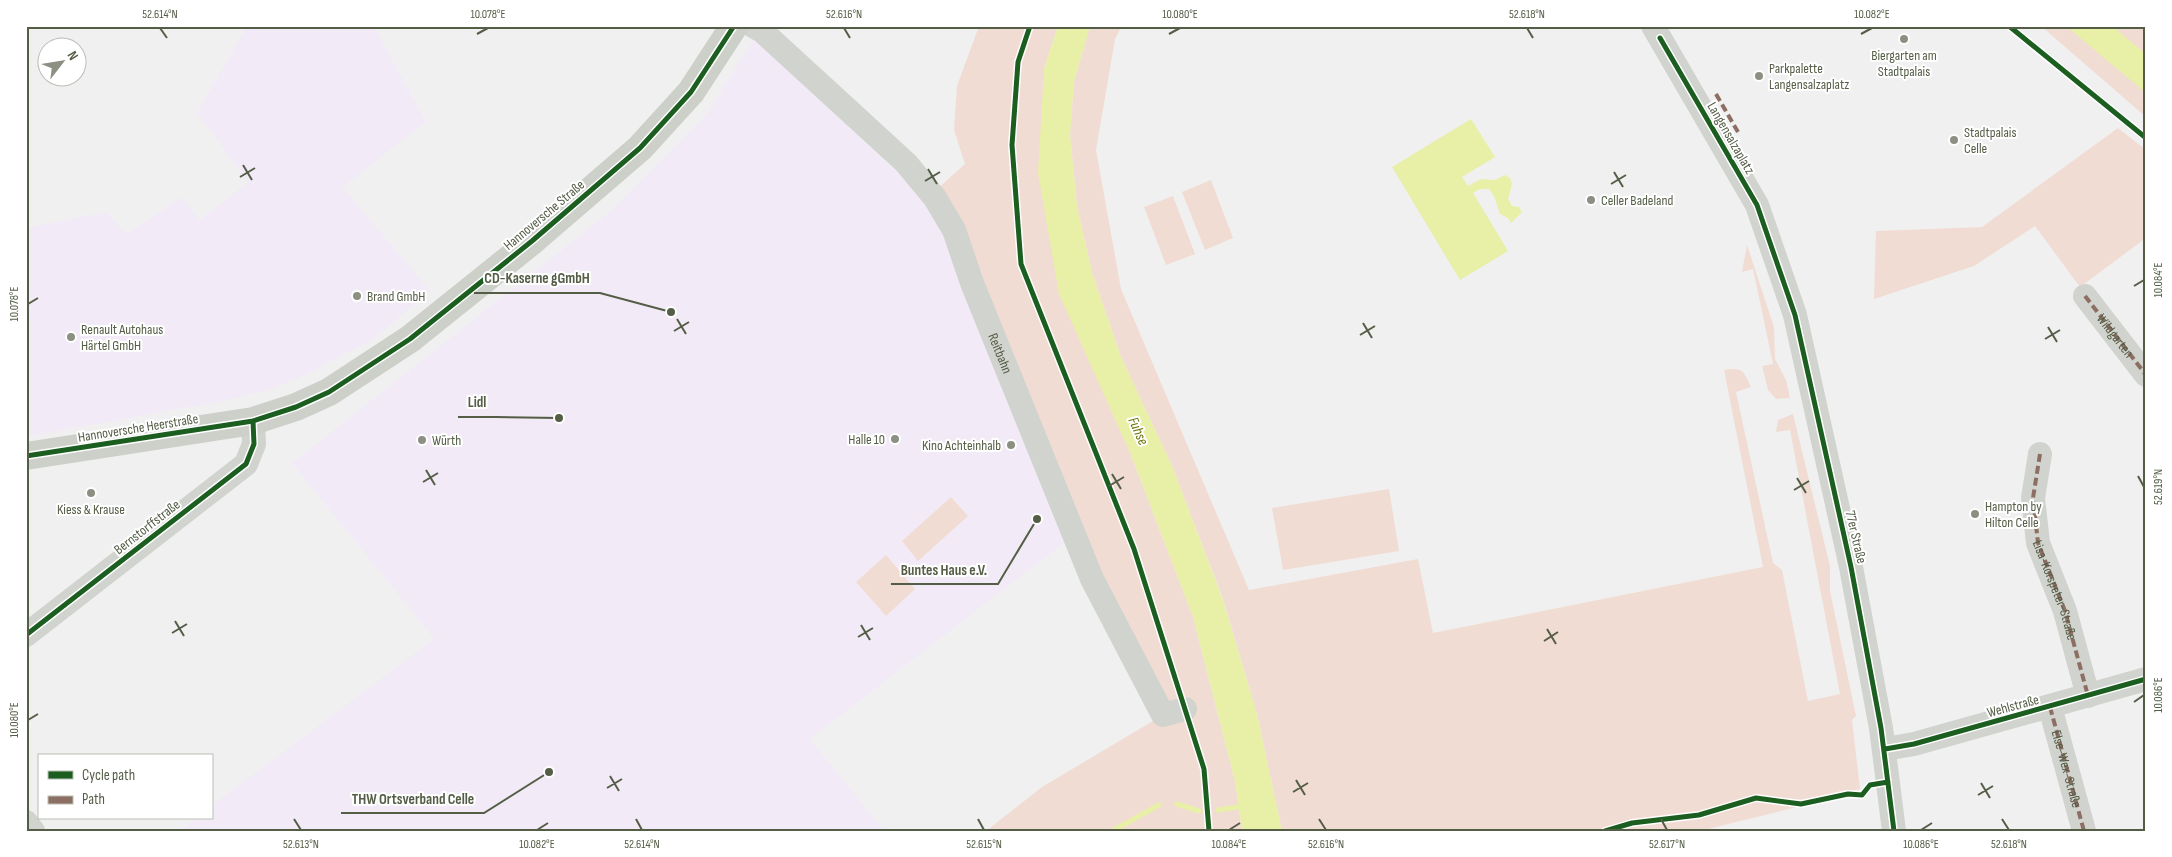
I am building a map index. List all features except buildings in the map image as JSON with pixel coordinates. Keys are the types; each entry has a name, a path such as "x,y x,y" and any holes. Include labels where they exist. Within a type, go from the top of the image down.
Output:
{"main road":[{"name":"Hannoversche Straße","path":"253,421 296,407 330,392 367,369 410,339 517,253 640,148 691,92 734,26"},
{"name":"Hannoversche Heerstraße","path":"26,456 253,421"}],"street":[{"name":"Reitbahn","path":"753,26 762,31 906,163 935,198 954,230 972,283 1092,579 1163,715 1185,709"},
{"name":"Langensalzaplatz","path":"1657,32 1757,205 1776,253"},
{"name":"77er Straße","path":"1776,253 1795,315 1851,567 1885,749 1894,831"},
{"name":"Wildgarten","path":"2085,296 2146,375"},
{"name":"Bernstorffstraße","path":"26,634 246,464 254,444 253,421"},
{"name":"Lisa-Korspeter-Straße","path":"2040,454 2032,498 2038,543 2065,611 2088,696"},
{"name":"Wehlstraße","path":"1885,749 1914,744 2146,679"},
{"name":"Else-Wex-Straße","path":"2050,707 2084,831"},
{"path":"26,822 33,831"}],"shaded area":[{"path":"247,26 374,26 426,122 343,187 430,291 375,338 307,374 270,390 222,401 26,437 26,228 106,212 127,234 181,197 200,220 248,182 197,113"},
{"path":"979,26 1058,26 1044,69 1131,455 1193,617 1235,781 1242,831 986,831 1042,787 1163,715 972,283 926,199 965,164 954,130 957,86"},
{"path":"1090,26 1122,26 1115,39 1096,150 1121,289 1249,590 1418,559 1433,633 1763,567 1724,370 1739,370 1744,373 1751,387 1736,392 1773,563 1782,570 1808,701 1840,694 1790,430 1776,432 1778,420 1793,414 1830,566 1830,591 1856,716 1852,720 1860,789 1800,800 1801,806 1700,831 1282,831 1257,714 1223,599 1172,466 1121,357 1092,273 1077,206 1070,135 1074,82"},
{"path":"2041,26 2146,26 2146,117"},
{"path":"754,39 926,199 972,283 1073,536 810,739 885,831 179,831 193,820 212,820 212,805 434,639 292,463 612,210 705,116"},
{"path":"2118,128 2146,150 2146,238 2080,287 2035,226 1974,266 1874,299 1876,231 1982,227"},
{"path":"1211,180 1233,238 1205,250 1182,192"},
{"path":"1173,196 1195,254 1166,265 1144,207"},
{"path":"1747,245 1774,327 1775,359 1786,380 1790,398 1776,399 1768,390 1762,366 1773,364 1753,269 1742,272"},
{"path":"1389,489 1399,551 1283,570 1272,508"},
{"path":"951,497 968,516 918,561 902,541"},
{"path":"886,555 915,589 886,616 856,582"}],"water":[{"name":"Fuhse","path":"1058,26 1090,26 1074,82 1070,135 1077,206 1092,273 1121,357 1172,466 1223,600 1257,714 1282,831 1242,831 1235,781 1193,617 1131,455 1059,294 1038,173 1044,69"},
{"path":"2066,26 2112,26 2146,54 2146,93"},
{"path":"1471,119 1495,157 1462,177 1468,186 1481,179 1495,180 1505,175 1510,178 1512,184 1508,199 1512,206 1519,207 1522,212 1511,223 1508,218 1500,214 1494,196 1489,189 1480,189 1473,193 1508,251 1460,280 1392,167"}],"waterway":[{"path":"1177,804 1199,811"},
{"path":"1112,831 1159,805"},
{"path":"1218,810 1245,806"}],"marked path":[{"path":"1716,94 1738,132"},
{"path":"2085,296 2146,375"},
{"path":"2040,454 2033,498 2038,543 2065,611 2088,696"},
{"path":"2050,707 2084,831"}],"cycle path":[{"path":"26,456 253,421 296,407 329,392 410,339 532,241 640,148 691,92 734,26"},
{"path":"1030,26 1018,62 1012,145 1021,264 1134,549 1204,769 1209,831"},
{"path":"2009,26 2146,138"},
{"path":"1660,38 1757,205 1795,315 1851,567 1881,728 1894,831"},
{"path":"26,635 246,464 254,444 253,421"},
{"path":"1885,749 1914,744 2146,679"},
{"path":"1605,831 1632,823 1699,815 1756,798 1801,804 1848,794 1862,795 1870,785 1888,782"}],"place":[{"name":"Biergarten am Stadtpalais","path":"1904,39"},
{"name":"Parkpalette Langensalzaplatz","path":"1759,76"},
{"name":"Stadtpalais Celle","path":"1954,140"},
{"name":"Celler Badeland","path":"1591,200"},
{"name":"Brand GmbH","path":"357,296"},
{"name":"CD-Kaserne gGmbH","path":"671,312"},
{"name":"Renault Autohaus Härtel GmbH","path":"71,337"},
{"name":"Lidl","path":"559,418"},
{"name":"Halle 10","path":"895,439"},
{"name":"Würth","path":"422,440"},
{"name":"Kino Achteinhalb","path":"1011,445"},
{"name":"Kiess & Krause","path":"91,493"},
{"name":"Hampton by Hilton Celle","path":"1975,514"},
{"name":"Buntes Haus e.V.","path":"1037,519"},
{"name":"THW Ortsverband Celle","path":"549,772"}]}
